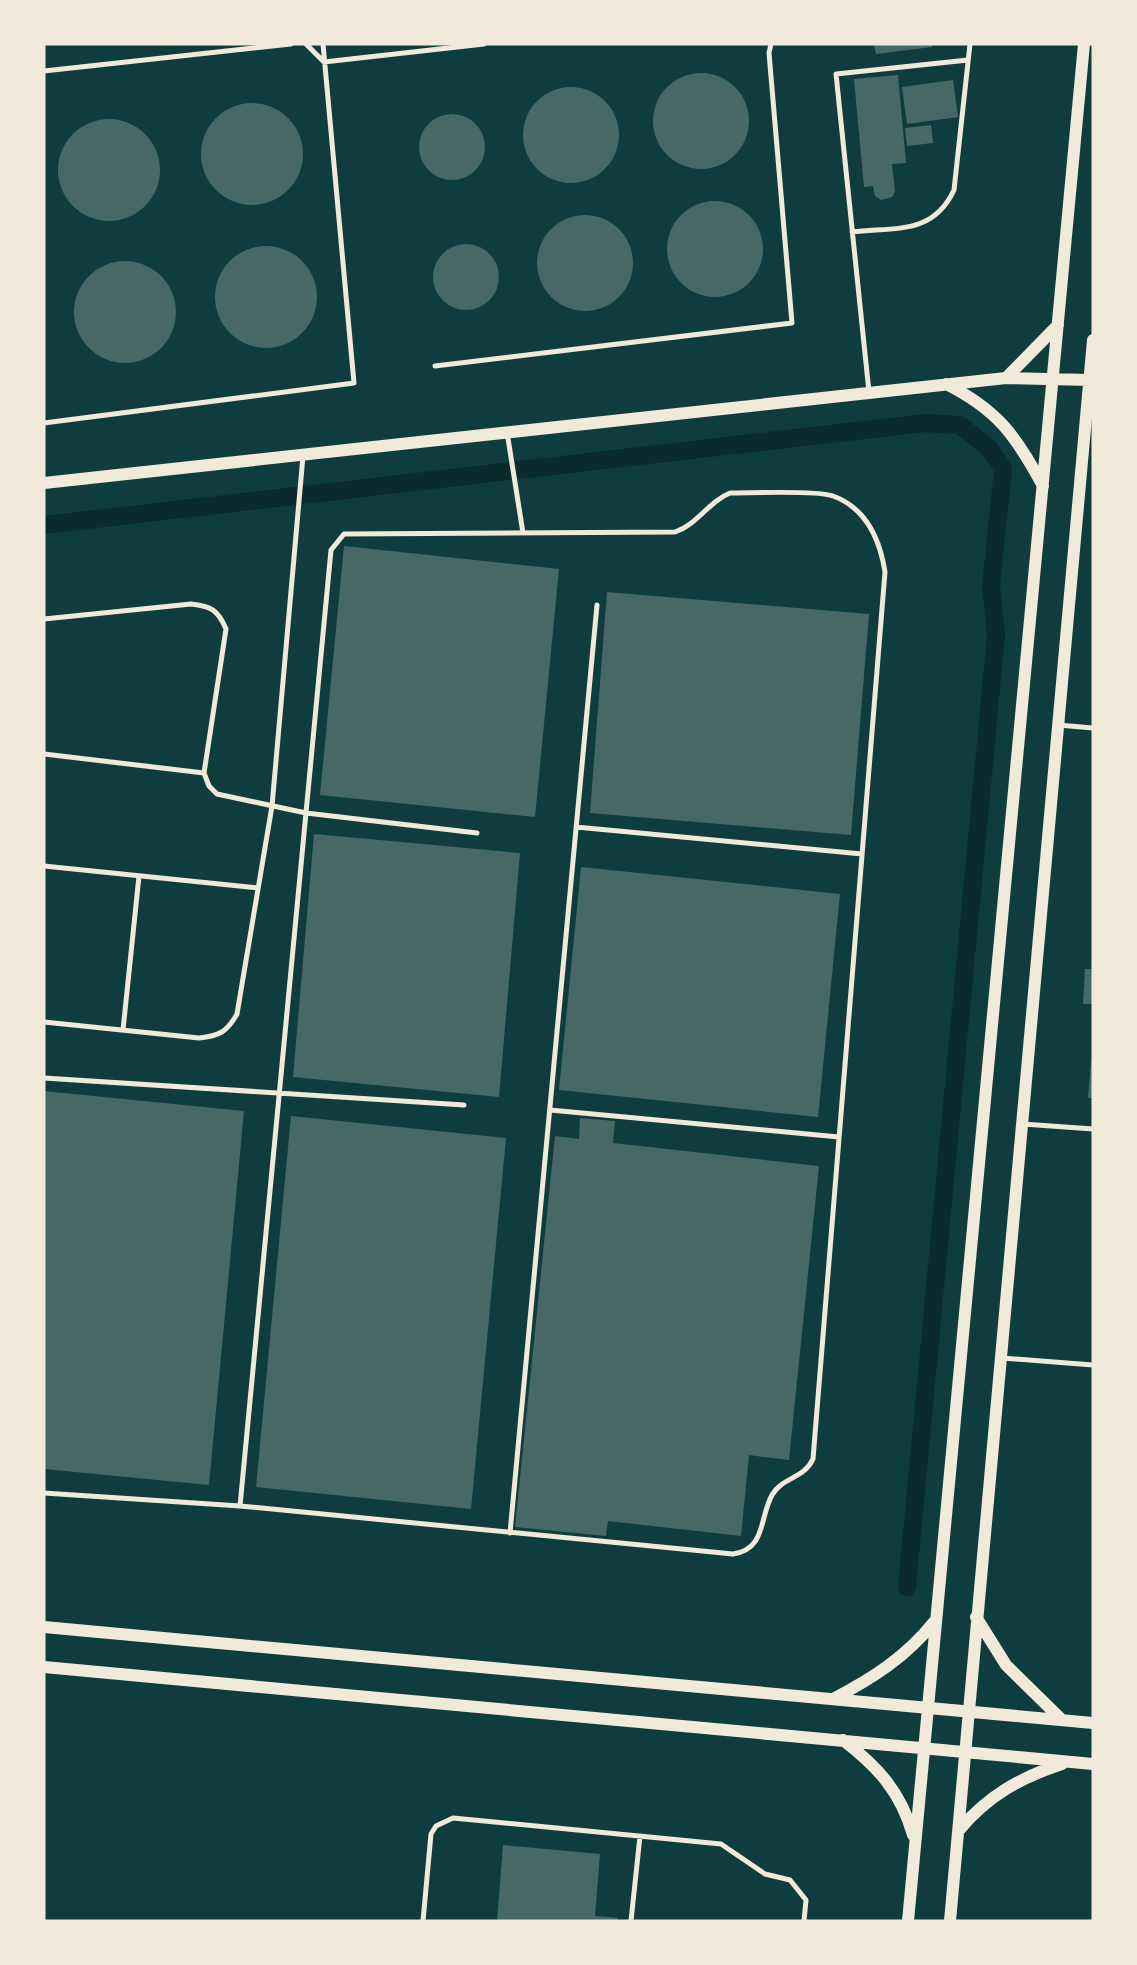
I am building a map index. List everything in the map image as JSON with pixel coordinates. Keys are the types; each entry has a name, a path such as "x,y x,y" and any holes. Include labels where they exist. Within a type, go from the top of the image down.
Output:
{"street":[{"path":"908,1921 1084,44"},
{"path":"1006,377 1058,326"},
{"path":"950,1921 1093,340"},
{"path":"44,483 1006,377 1090,380"},
{"path":"946,384 976,399 995,414 1020,443 1043,486"},
{"path":"976,1616 1006,1665 1062,1720"},
{"path":"833,1700 872,1679 899,1660 935,1621"},
{"path":"44,1627 1093,1723"},
{"path":"44,1667 924,1746 1093,1764"},
{"path":"842,1739 873,1763 893,1787 906,1811 915,1842"},
{"path":"959,1830 1002,1789 1031,1774 1069,1761"}],"lane":[{"path":"44,71 291,44"},
{"path":"306,44 324,62"},
{"path":"44,424 354,383 323,44"},
{"path":"324,62 484,44"},
{"path":"435,366 792,323 769,53 771,44"},
{"path":"852,233 922,225 936,218 946,207 954,190 970,44"},
{"path":"869,392 836,74 968,60"},
{"path":"507,432 523,533"},
{"path":"44,1022 199,1038 216,1036 228,1029 237,1014 272,806 303,455"},
{"path":"44,1493 240,1506 733,1554 747,1552 757,1544 774,1492 780,1484 808,1470 813,1459 885,572 876,535 859,512 832,495 730,493 717,498 688,527 675,532 344,534 336,541 331,550 240,1506"},
{"path":"44,619 191,604 209,606 220,614 226,629 204,774 209,786 217,794 306,813 477,833"},
{"path":"510,1533 597,605"},
{"path":"1058,725 1093,728"},
{"path":"44,754 204,774"},
{"path":"576,827 862,855"},
{"path":"44,866 258,888"},
{"path":"123,1030 139,876"},
{"path":"44,1078 280,1091 464,1105"},
{"path":"550,1110 839,1138"},
{"path":"1021,1124 1093,1129"},
{"path":"1000,1357 1093,1365"},
{"path":"423,1921 431,1834 436,1826 445,1820 721,1844 765,1874 790,1880 806,1900 804,1921"},
{"path":"632,1921 640,1836"}],"building":[{"path":"874,44 932,44 932,47 876,54"},
{"path":"701,73 719,77 735,87 745,103 749,121 745,139 735,155 719,165 701,169 683,165 667,155 657,139 653,121 657,103 667,87 683,77"},
{"path":"898,75 906,163 892,164 895,191 892,197 881,200 875,196 873,186 864,187 854,79"},
{"path":"953,80 958,117 907,124 902,87"},
{"path":"571,87 589,91 605,101 615,117 619,135 615,153 605,169 589,179 571,183 553,179 537,169 527,153 523,135 527,117 537,101 553,91"},
{"path":"252,103 271,107 288,118 299,135 303,154 299,173 288,190 271,201 252,205 233,201 216,190 205,173 201,154 205,135 216,118 233,107"},
{"path":"452,114 465,117 475,124 482,134 485,147 482,160 475,170 465,177 452,180 439,177 429,170 422,160 419,147 422,134 429,124 439,117"},
{"path":"109,119 128,123 145,134 156,151 160,170 156,189 145,206 128,217 109,221 90,217 73,206 62,189 58,170 62,151 73,134 90,123"},
{"path":"931,125 933,143 907,146 905,128"},
{"path":"715,201 733,205 749,215 759,231 763,249 759,267 749,283 733,293 715,297 697,293 681,283 671,267 667,249 671,231 681,215 697,205"},
{"path":"585,215 603,219 619,229 629,245 633,263 629,281 619,297 603,307 585,311 567,307 551,297 541,281 537,263 541,245 551,229 567,219"},
{"path":"466,244 479,247 489,254 496,264 499,277 496,290 489,300 479,307 466,310 453,307 443,300 436,290 433,277 436,264 443,254 453,247"},
{"path":"266,246 285,250 302,261 313,278 317,297 313,316 302,333 285,344 266,348 247,344 230,333 219,316 215,297 219,278 230,261 247,250"},
{"path":"125,261 144,265 161,276 172,293 176,312 172,331 161,348 144,359 125,363 106,359 89,348 78,331 74,312 78,293 89,276 106,265"},
{"path":"344,546 559,569 535,817 320,795"},
{"path":"607,592 869,614 851,835 590,813"},
{"path":"314,834 520,853 499,1097 293,1077"},
{"path":"581,867 840,894 818,1117 559,1090"},
{"path":"1091,960 1093,1004 1083,1004 1085,969 1091,969"},
{"path":"1091,1062 1093,1098 1088,1098"},
{"path":"44,1091 244,1111 209,1485 44,1469"},
{"path":"291,1116 506,1138 471,1509 256,1487"},
{"path":"580,1118 615,1121 613,1143 819,1166 789,1460 749,1455 741,1536 608,1521 606,1536 515,1527 555,1136 579,1139"},
{"path":"503,1845 600,1854 595,1916 618,1918 617,1921 497,1921"}],"waterway":[{"path":"44,525 925,423 960,425 990,449 1003,469 991,585 996,635 907,1587"}]}
